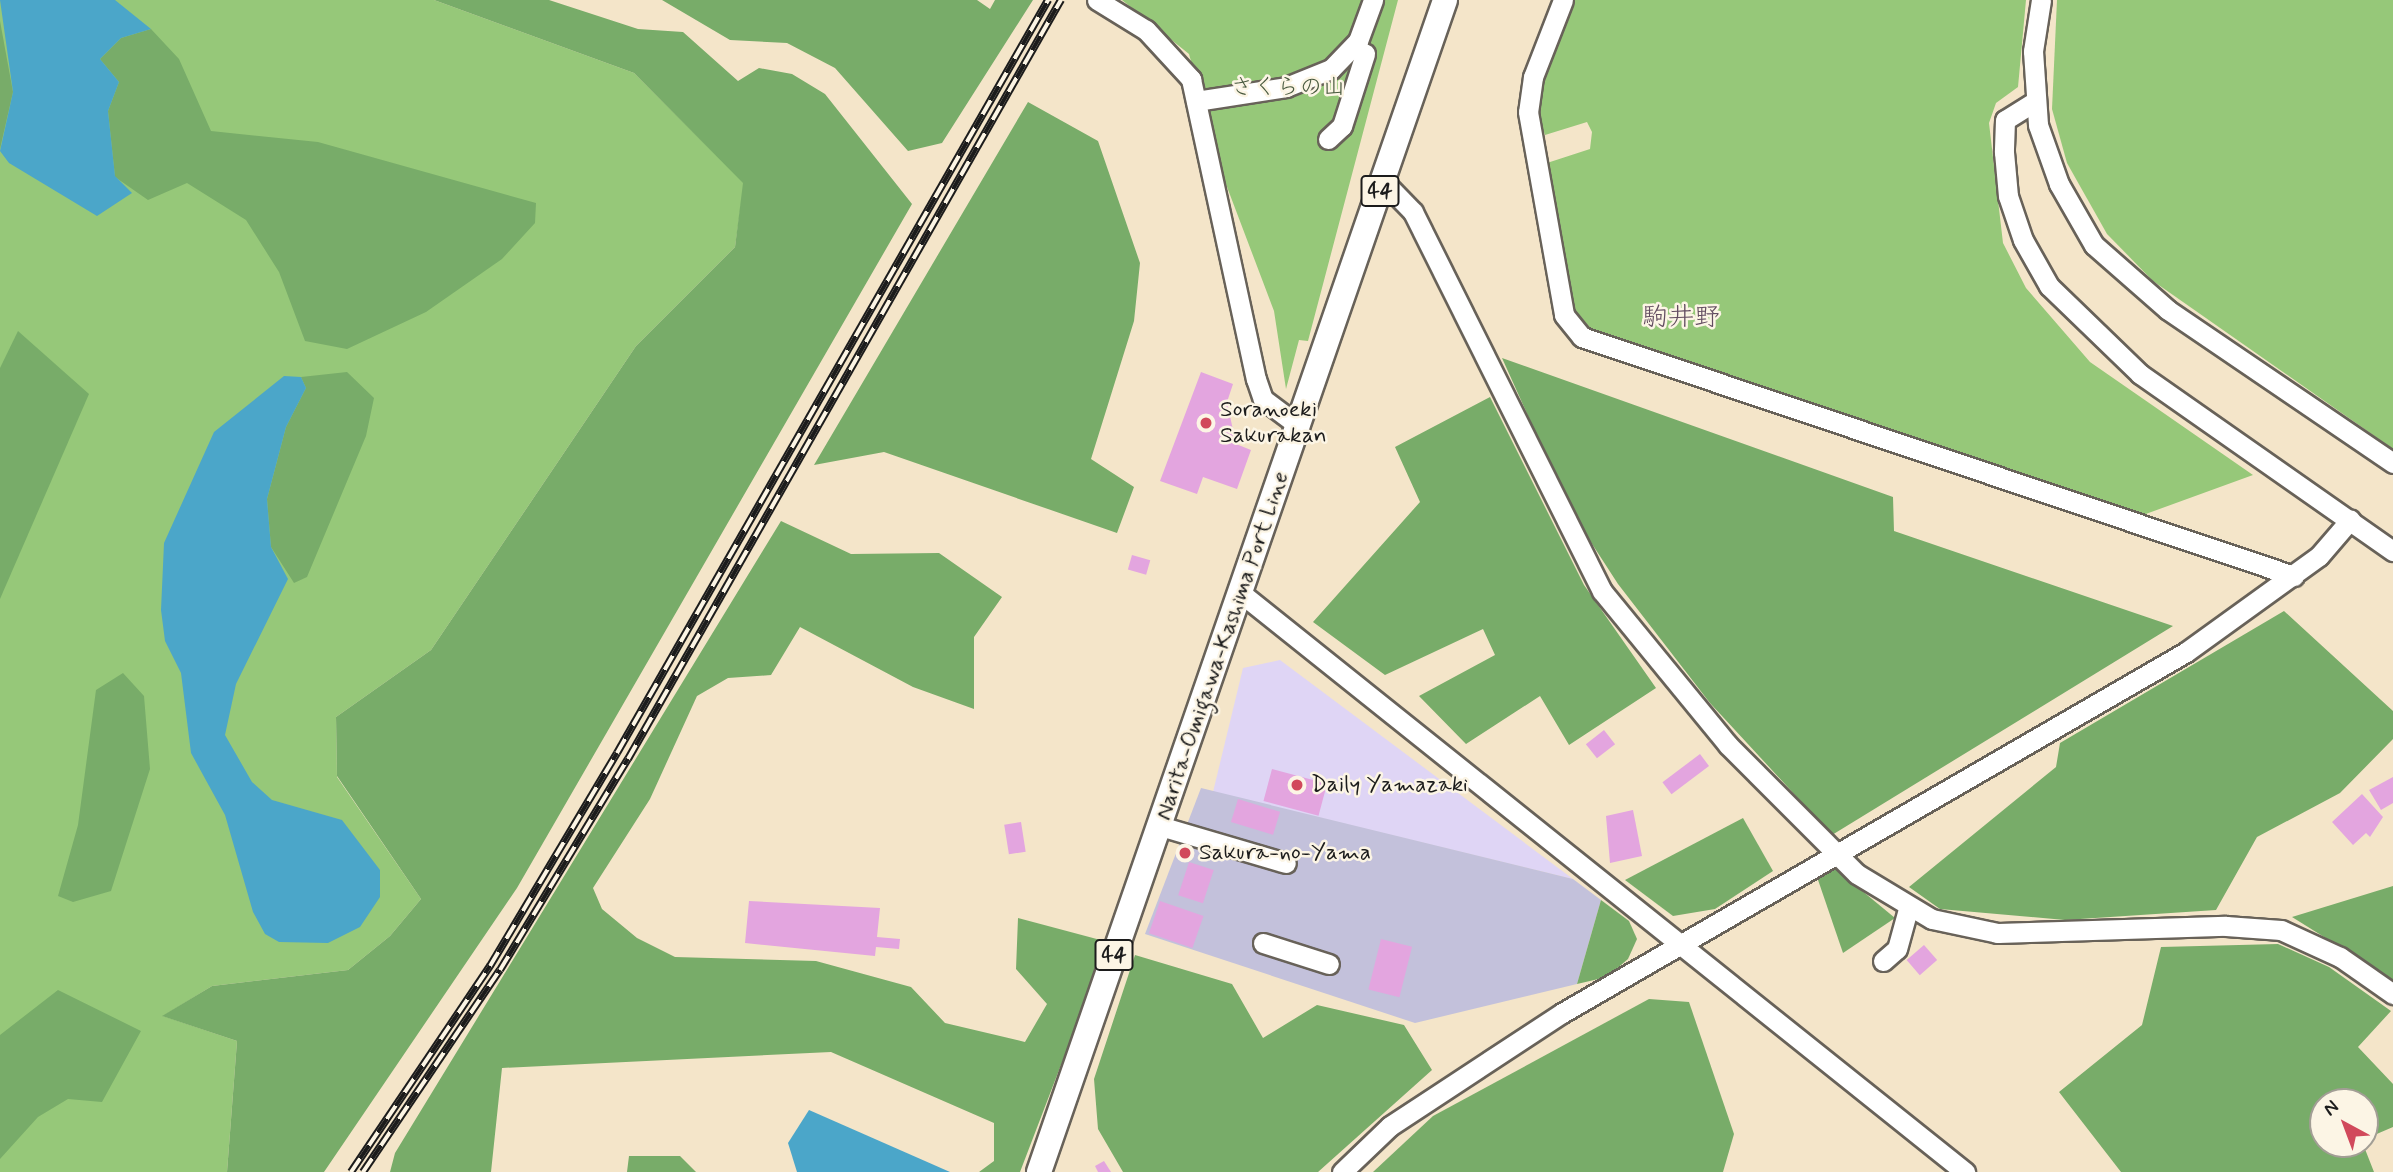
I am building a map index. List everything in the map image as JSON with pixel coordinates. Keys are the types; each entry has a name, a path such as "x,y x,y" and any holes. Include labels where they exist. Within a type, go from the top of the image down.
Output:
{"main road":[{"name":"Narita-Omigawa-Kashima Port Line","path":"1038,1172 1242,594 1445,0"}],"street":[{"path":"1196,101 1286,87 1331,69 1358,41 1372,0"},
{"path":"1563,0 1531,85 1528,112 1564,315 1582,337 2294,576"},
{"path":"2041,0 2034,102 2075,215 2129,281 2393,463"},
{"path":"1102,4 1173,54 1196,101 1256,379 1263,399 1299,426"},
{"path":"1328,139 1342,126 1365,54"},
{"path":"2034,102 2006,120 2004,152 2023,240 2049,286 2140,374 2393,551"},
{"path":"1384,181 1413,212 1602,591 1728,745 1832,852 1908,909 1998,933 2226,926 2281,930 2340,957 2393,994"},
{"path":"1342,1172 1390,1126 1450,1083 1684,944 1832,852 1962,782 2186,652 2294,576 2350,520"},
{"path":"1242,594 1684,944 1965,1172"},
{"path":"1160,826 1286,863"},
{"path":"1883,961 1897,949 1908,909"},
{"path":"1263,943 1329,964"}],"shaded area":[{"path":"1280,660 1573,879 1213,792 1243,668"},
{"path":"1201,788 1573,879 1601,900 1577,984 1415,1023 1145,934"}],"green space":[{"path":"0,0 434,0 634,73 744,183 735,247 636,346 431,650 336,717 337,777 421,899 390,936 348,970 212,986 163,1016 237,1041 227,1172 0,1172"},
{"path":"434,0 549,0 638,29 683,32 738,81 759,68 792,74 825,94 912,204 517,888 324,1172 227,1172 237,1041 162,1016 212,986 348,970 390,936 421,899 337,776 336,717 431,650 636,346 735,247 743,183 634,73"},
{"path":"662,0 977,0 990,9 995,0 1033,0 942,143 908,151 835,68 787,43 730,40"},
{"name":"さくらの山","path":"1122,0 1398,0 1308,341 1299,340 1286,389 1274,311 1224,179 1189,54"},
{"path":"1574,0 2026,0 2018,87 1996,103 1989,123 2003,243 2026,288 2090,362 2253,475 2143,515 1617,337 1598,337 1574,309 1547,177 1547,163 1590,149 1592,132 1587,122 1545,135 1537,113 1545,72"},
{"path":"2057,0 2393,0 2393,449 2153,281 2107,234 2067,163 2052,109"},
{"path":"0,21 13,92 0,149"},
{"path":"151,29 179,59 211,131 318,142 536,203 535,223 502,259 426,312 347,349 305,341 279,272 246,220 187,183 148,200 115,177 108,111 119,82 100,59 121,38"},
{"path":"1028,102 1098,141 1140,263 1134,321 1091,459 1134,487 1117,533 884,452 814,465"},
{"path":"18,331 89,394 0,599 0,368"},
{"path":"1502,358 1893,497 1894,531 2173,626 1832,835 1710,703 1618,584 1572,513"},
{"path":"347,372 374,398 366,436 307,577 294,583 271,547 267,499 286,427 306,388 301,377"},
{"path":"1490,397 1584,585 1656,688 1569,745 1540,696 1466,744 1419,696 1495,655 1483,629 1385,675 1313,622 1420,502 1395,447"},
{"path":"781,521 851,554 939,553 1002,597 974,637 974,709 913,687 800,627 771,675 728,678 697,696 650,799 593,888 602,909 637,938 675,957 816,961 911,987 945,1023 1025,1042 1047,1004 1016,969 1018,918 1108,942 1020,1172 979,1172 994,1161 994,1123 831,1052 502,1068 491,1172 390,1172 395,1153"},
{"path":"2284,611 2393,711 2393,739 2340,793 2257,837 2216,910 2065,920 1940,909 1909,887 2056,767 2060,743"},
{"path":"123,673 144,696 150,769 111,891 73,902 58,896 78,825 96,690"},
{"path":"1743,818 1773,871 1715,909 1673,916 1625,880"},
{"path":"1832,866 1895,918 1843,953 1816,874"},
{"path":"2393,886 2393,980 2292,917"},
{"path":"1601,900 1629,921 1637,939 1628,959 1607,977 1577,984"},
{"path":"2278,944 2329,967 2391,1011 2358,1047 2393,1084 2393,1127 2379,1133 2379,1088 2309,1088 2309,1158 2368,1158 2374,1172 2121,1172 2059,1092 2142,1025 2161,947"},
{"path":"1135,955 1232,984 1263,1038 1317,1005 1404,1025 1432,1070 1318,1172 1123,1172 1098,1129 1094,1079"},
{"path":"58,990 141,1031 102,1102 68,1099 38,1117 0,1159 0,1035"},
{"path":"1649,999 1689,1002 1734,1134 1723,1172 1373,1172 1433,1116"},
{"path":"629,1156 680,1156 696,1172 627,1172"}],"water":[{"path":"0,0 115,0 151,29 121,38 100,59 119,82 108,111 115,176 132,193 97,216 9,163 0,151 13,92"},
{"path":"284,376 301,377 306,388 286,427 267,499 271,547 288,579 236,684 225,735 252,782 272,800 342,820 380,870 380,897 360,927 328,943 279,942 265,934 253,912 225,815 191,753 181,673 165,641 161,610 164,543 214,432"},
{"path":"809,1110 950,1172 797,1172 788,1143"}],"building":[{"name":"Soranoeki Sakurakan","path":"1201,372 1233,384 1227,402 1236,444 1251,450 1237,489 1203,477 1197,494 1160,481"},
{"path":"1132,555 1150,560 1146,575 1128,569"},
{"path":"1604,730 1615,744 1597,758 1586,744"},
{"path":"1700,754 1709,766 1671,794 1662,782"},
{"path":"1272,769 1327,784 1319,816 1263,801"},
{"path":"2393,777 2393,803 2381,810 2369,790"},
{"path":"2362,794 2383,817 2370,837 2366,833 2353,845 2332,822"},
{"path":"1238,799 1280,812 1273,835 1231,822"},
{"path":"1633,810 1642,856 1610,863 1606,816"},
{"path":"1021,822 1026,852 1009,854 1004,825"},
{"path":"1189,862 1214,870 1203,903 1178,895"},
{"path":"749,901 880,908 877,937 900,939 899,949 876,947 875,956 745,943"},
{"path":"1160,901 1203,916 1192,948 1149,933"},
{"path":"1381,939 1412,947 1399,997 1368,989"},
{"path":"1924,945 1937,960 1920,975 1907,960"},
{"path":"1104,1161 1111,1172 1098,1172 1095,1166"}],"railway":[{"path":"351,1172 490,966 617,753 1048,0"},
{"path":"363,1172 500,970 628,759 1061,0"}],"place":[{"name":"Soranoeki Sakurakan","path":"1206,423"},
{"name":"Daily Yamazaki","path":"1297,785"},
{"name":"Sakura-no-Yama","path":"1185,853"}],"district":[{"name":"駒井野","path":"1681,319"}]}
